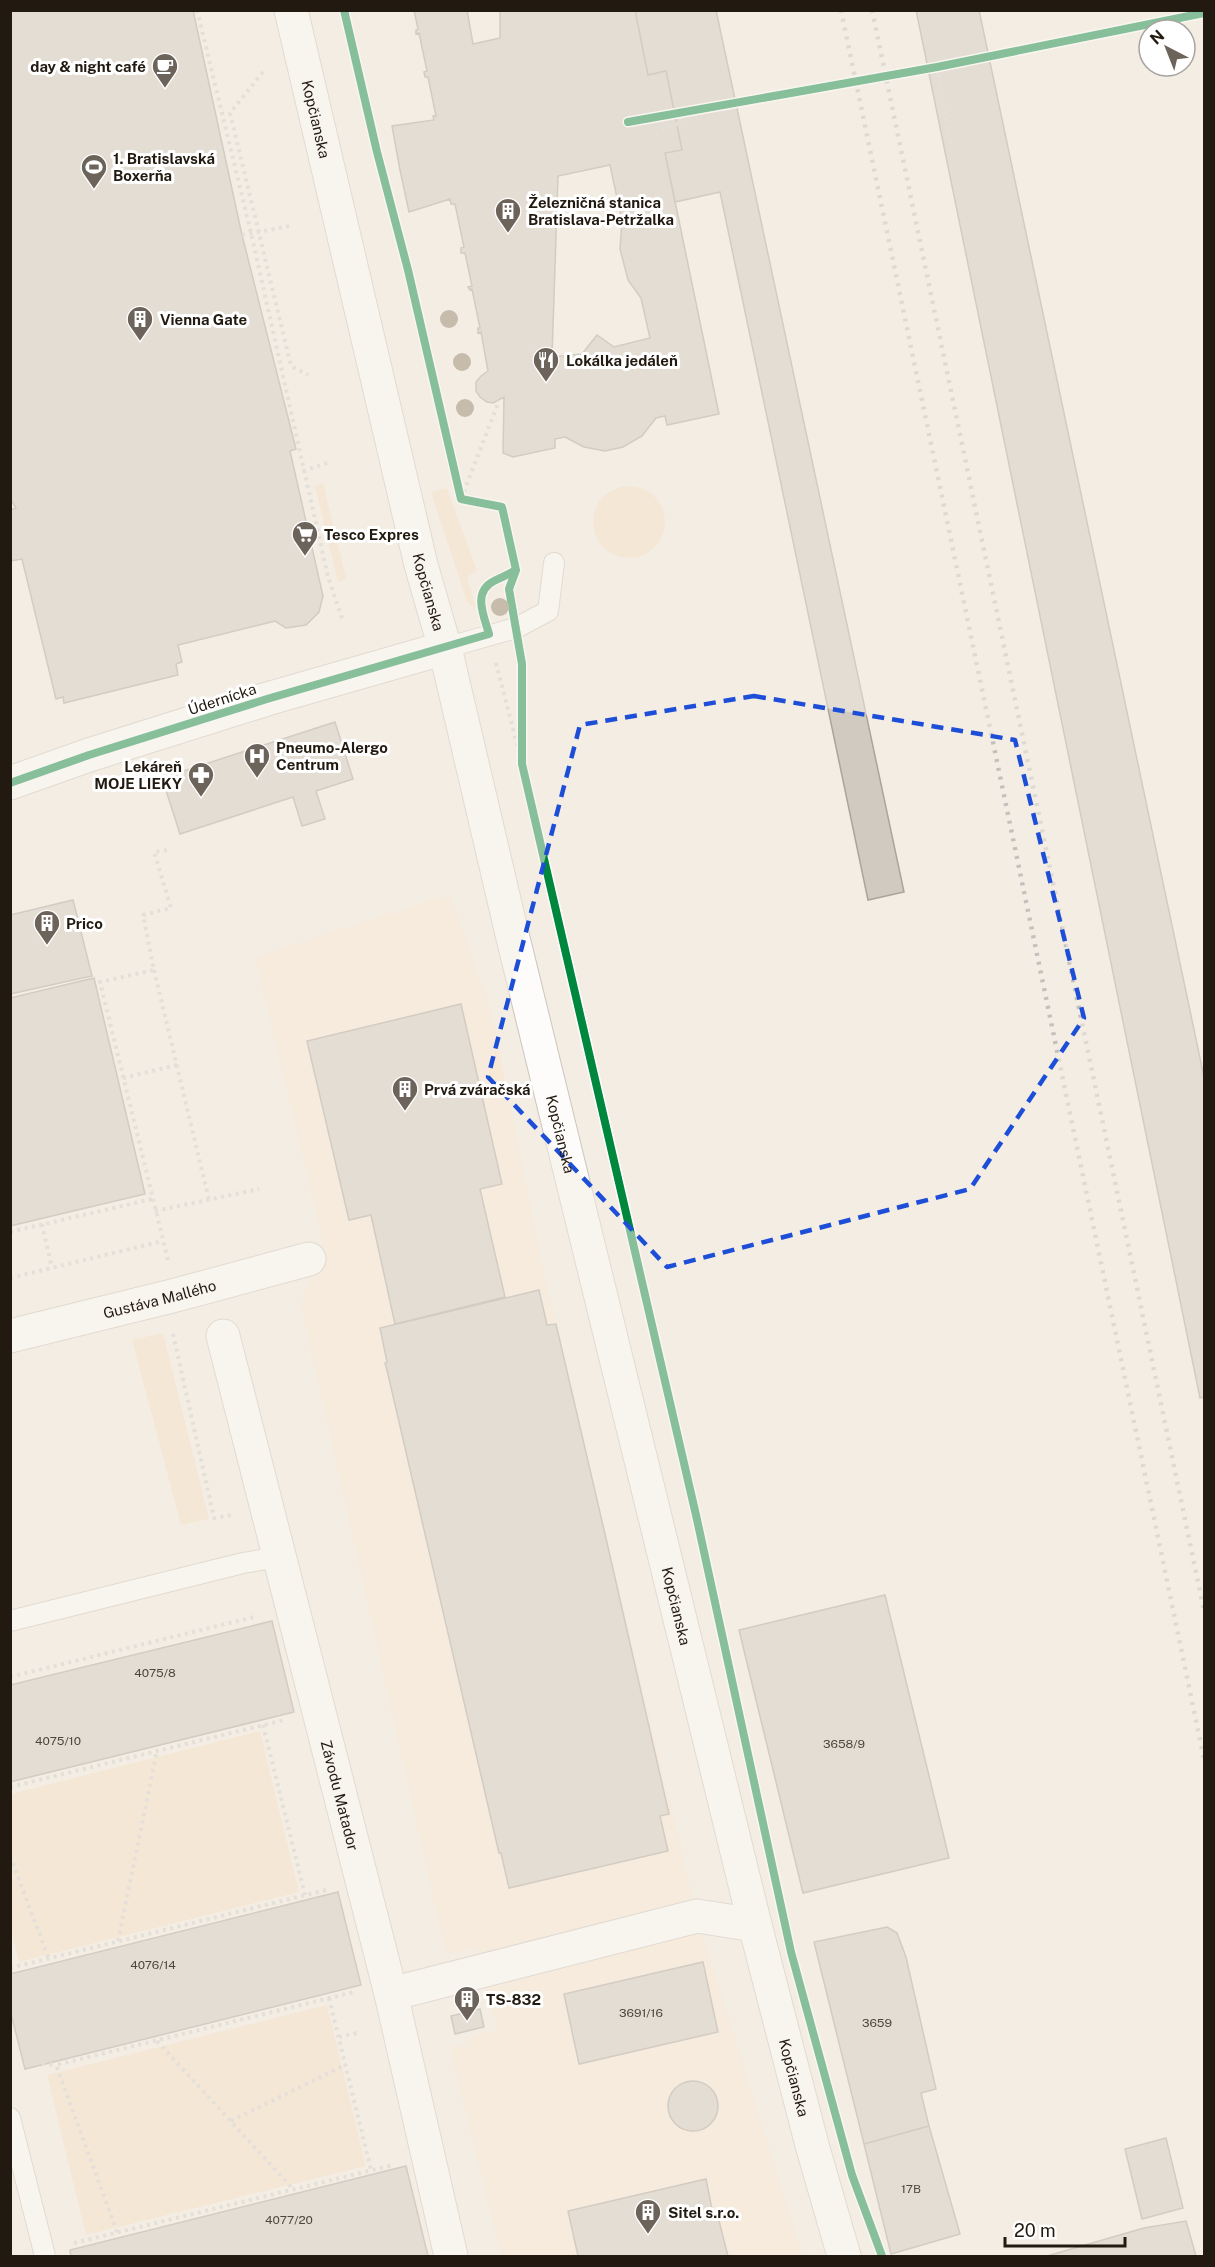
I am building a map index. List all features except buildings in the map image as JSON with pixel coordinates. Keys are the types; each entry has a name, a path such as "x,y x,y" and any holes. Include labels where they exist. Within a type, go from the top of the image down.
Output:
{"street":[{"name":"Kopčianska","path":"291,10 421,565 445,648 512,934 755,1925 812,2145 844,2256"},
{"name":"Údernícka","path":"10,783 89,755 256,702 445,648"},
{"name":"Gustáva Mallého","path":"10,1336 176,1295 309,1258"},
{"name":"Závodu Matador","path":"223,1336 391,1994 451,2256"},
{"path":"391,1994 697,1916 755,1925"}],"lane":[{"path":"445,648 516,628 548,611 554,562"},
{"path":"10,1621 243,1563 279,1557"},
{"path":"10,2118 44,2254"}],"path":[{"path":"197,10 251,233 328,577 344,621"},
{"path":"937,67 951,146"},
{"path":"262,72 230,113 291,366 308,375"},
{"path":"656,136 665,128 681,122 680,112"},
{"path":"242,235 290,226"},
{"path":"461,500 499,401"},
{"path":"303,471 330,462"},
{"path":"516,570 509,589 516,628"},
{"path":"482,609 480,595 484,588 516,570"},
{"path":"489,634 522,764"},
{"path":"522,731 522,764"},
{"path":"168,850 154,852 171,908 142,915 209,1200"},
{"path":"154,970 100,982 176,1295 182,1331 171,1334 214,1518 233,1514"},
{"path":"123,1078 177,1065"},
{"path":"155,1211 259,1189"},
{"path":"10,1232 152,1199"},
{"path":"42,1224 52,1268"},
{"path":"10,1278 163,1241"},
{"path":"10,1677 254,1617"},
{"path":"10,1786 318,1712"},
{"path":"263,1725 305,1895"},
{"path":"118,1942 157,1751"},
{"path":"10,1856 49,1959"},
{"path":"10,1968 362,1882"},
{"path":"42,2064 56,2065 358,1991"},
{"path":"329,1998 371,2170"},
{"path":"157,2041 293,2189"},
{"path":"56,2065 117,2232"},
{"path":"231,2121 345,2065"},
{"path":"44,2254 117,2232 428,2156"}],"highlighted area":[{"path":"754,696 1015,740 1084,1018 970,1189 667,1267 488,1077 580,725"}],"shaded area":[{"path":"323,483 346,577 345,580 338,582 315,486"},
{"path":"636,486 655,496 663,508 665,522 663,536 655,548 643,556 622,558 603,548 595,536 593,515 603,496 615,488"},
{"path":"447,488 477,571 467,577 476,609 467,602 431,492"},
{"path":"450,894 491,1010 547,1287 697,1916 803,2256 501,2256 450,2049 469,2043 469,2038 498,2030 474,1947 447,1954 439,1924 301,1305 323,1241 255,957"},
{"path":"163,1333 209,1519 181,1525 132,1340"},
{"path":"260,1731 299,1892 19,1962 10,1926 11,1794"},
{"path":"327,2005 366,2166 86,2235 47,2075"}],"railway":[{"path":"841,10 1204,1759"},
{"path":"872,10 1204,1611"}],"cycle path":[{"path":"344,10 461,499 502,507 516,570 509,589 522,664 522,764 696,1515 791,1952 852,2175 882,2256"},
{"path":"628,122 937,67 1204,13"},
{"path":"10,783 89,755 267,699 489,634 481,605 483,591 494,581 516,570"}],"place":[{"name":"day & night café","path":"165,89"},
{"name":"1. Bratislavská Boxerňa","path":"94,190"},
{"name":"Železničná stanica Bratislava-Petržalka","path":"508,234"},
{"name":"Vienna Gate","path":"140,342"},
{"name":"Lokálka jedáleň","path":"546,383"},
{"name":"Tesco Expres","path":"305,557"},
{"name":"Pneumo-Alergo Centrum","path":"257,779"},
{"name":"Lekáreň MOJE LIEKY","path":"201,798"},
{"name":"Prico","path":"47,946"},
{"name":"Prvá zváračská","path":"405,1112"},
{"name":"TS-832","path":"467,2022"},
{"name":"Sitel s.r.o.","path":"648,2235"}]}
